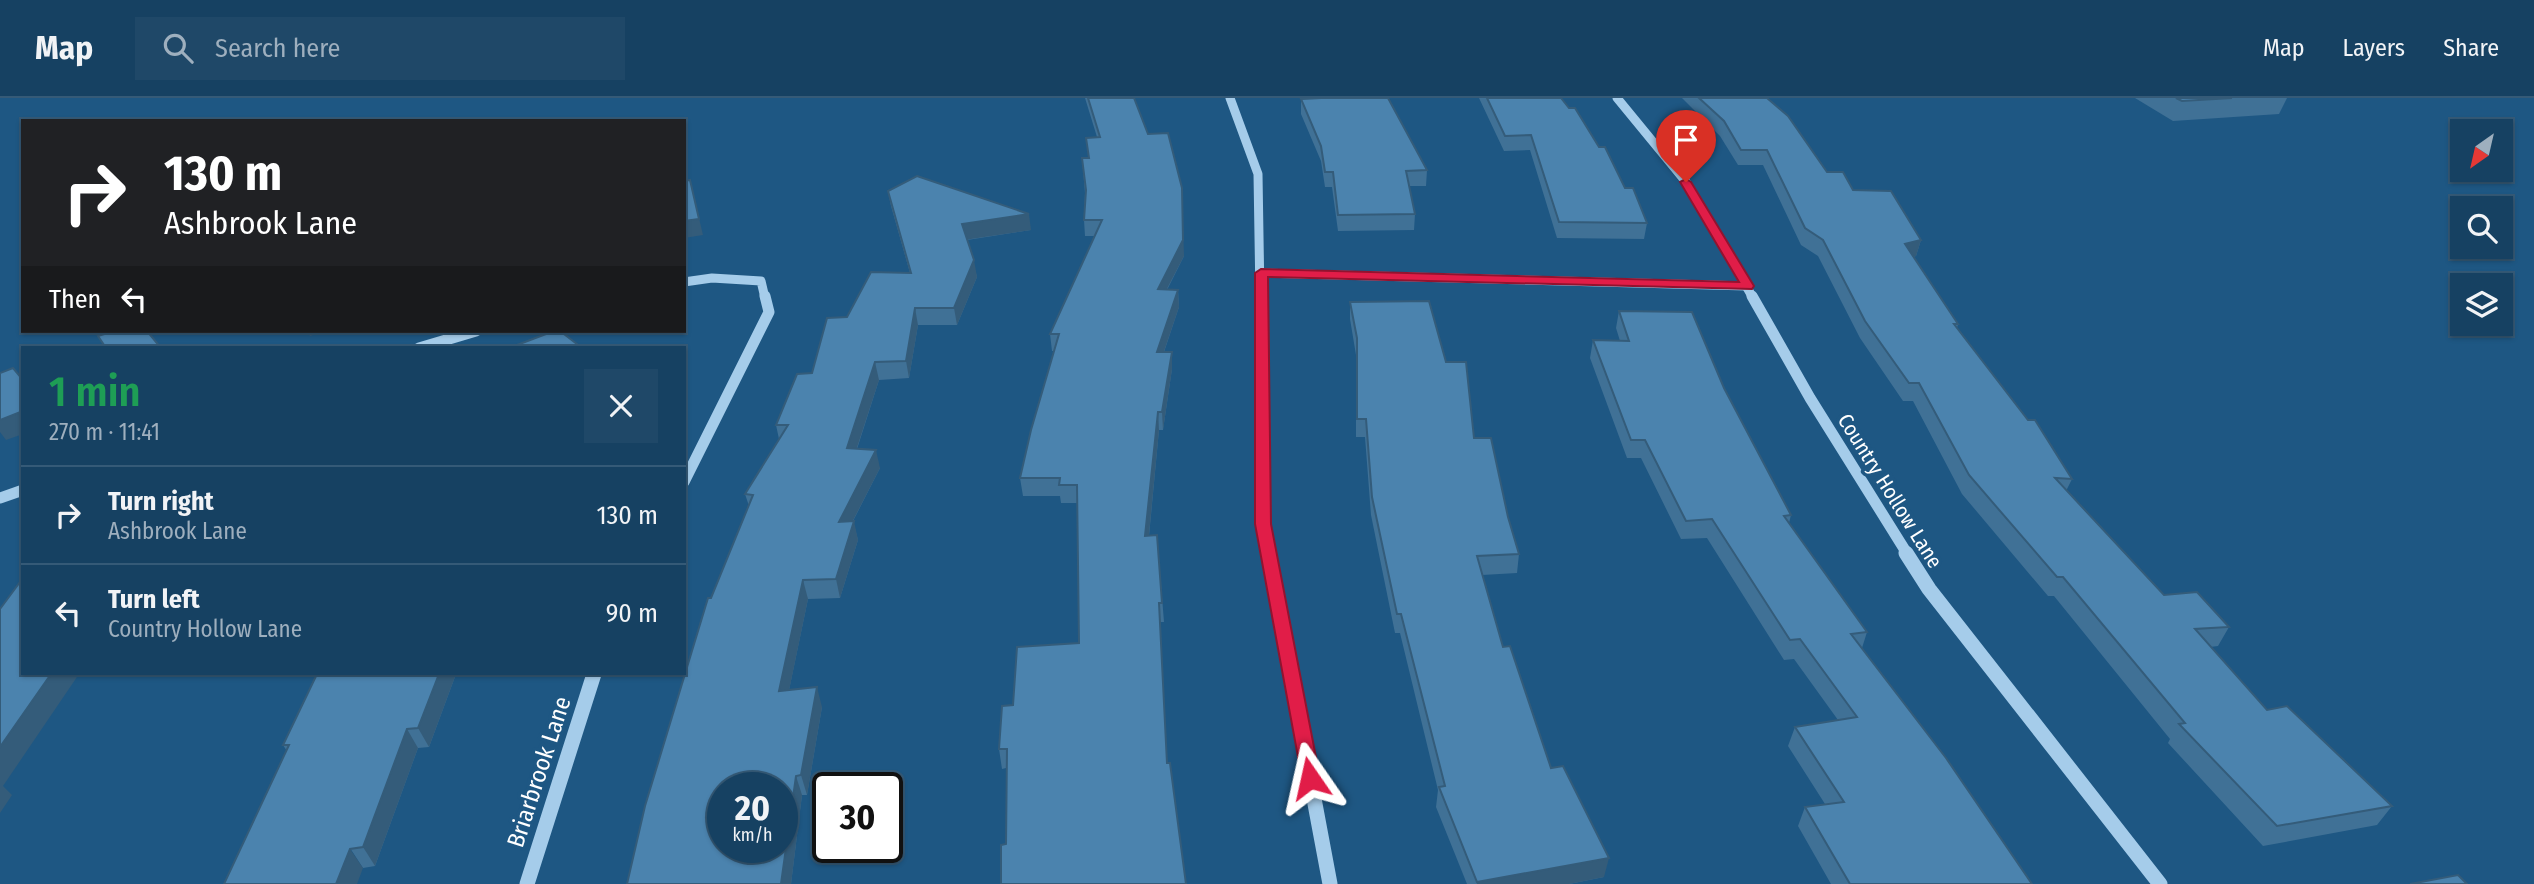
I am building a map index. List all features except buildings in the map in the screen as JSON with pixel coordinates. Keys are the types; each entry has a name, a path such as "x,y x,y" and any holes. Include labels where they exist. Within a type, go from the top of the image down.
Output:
{"street":[{"path":"1230,98 1258,174 1263,524 1330,884"},
{"name":"Country Hollow Lane","path":"1617,98 1686,182 1810,398 1929,589 2160,884"},
{"path":"1261,273 1747,286"},
{"path":"686,282 712,278 761,281 769,312 686,478"},
{"path":"426,346 469,333"},
{"path":"0,498 21,491"},
{"name":"Briarbrook Lane","path":"527,884 594,675"}],"route":[{"path":"1310,778 1263,524 1261,273 1747,286 1686,182"}]}
